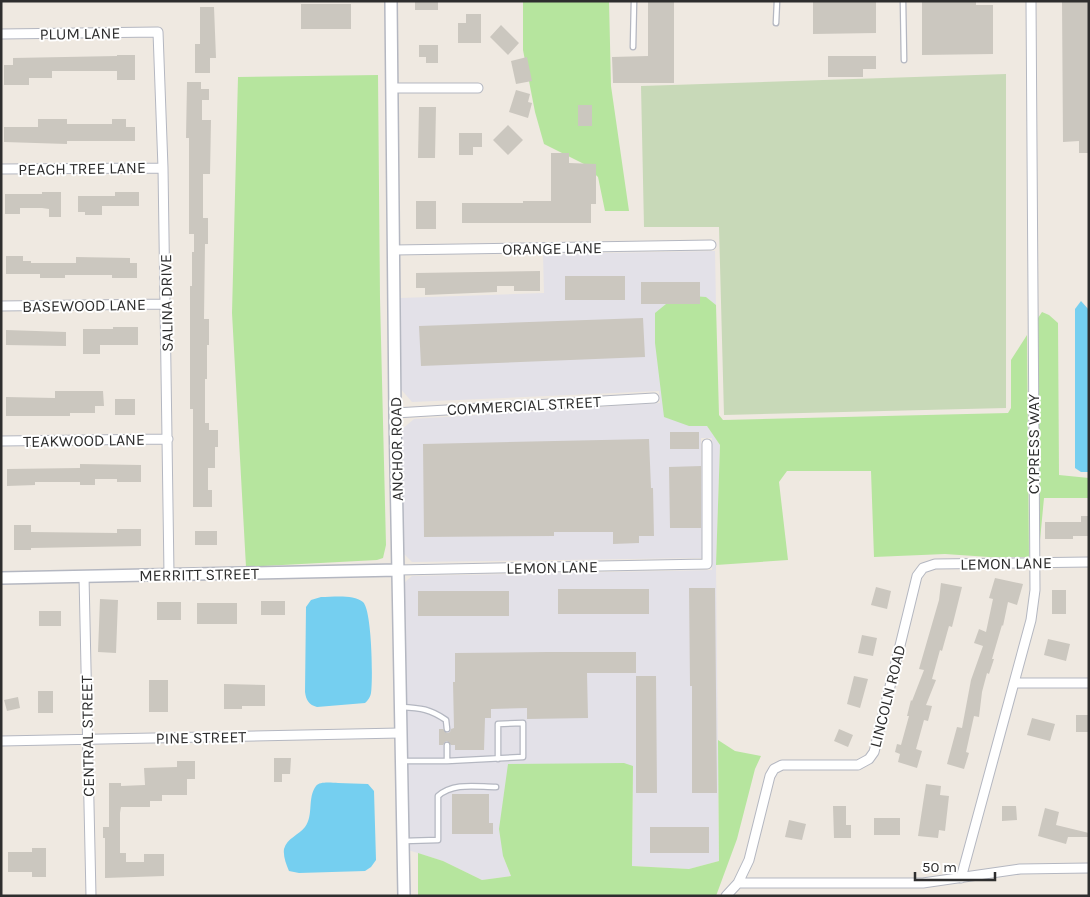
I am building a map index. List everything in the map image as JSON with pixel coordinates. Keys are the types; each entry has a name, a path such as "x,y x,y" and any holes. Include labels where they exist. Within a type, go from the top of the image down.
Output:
{"street":[{"name":"ANCHOR ROAD","path":"391,1 395,412 404,896"},
{"name":"CYPRESS WAY","path":"961,878 1031,620 1035,590 1031,1"},
{"name":"PLUM LANE","path":"1,34 158,32"},
{"name":"SALINA DRIVE","path":"158,32 166,304 169,574"},
{"path":"392,88 478,88"},
{"name":"PEACH TREE LANE","path":"1,169 163,168"},
{"name":"ORANGE LANE","path":"394,250 711,245"},
{"name":"BASEWOOD LANE","path":"1,306 166,304"},
{"name":"COMMERCIAL STREET","path":"395,412 654,398"},
{"name":"TEAKWOOD LANE","path":"1,442 168,439"},
{"name":"LEMON LANE","path":"398,570 707,564 707,444"},
{"name":"LEMON LANE","path":"923,568 935,564 1089,562"},
{"name":"LINCOLN ROAD","path":"738,883 749,860 770,776 774,769 782,765 858,765 869,759 874,752 917,576 923,568"},
{"name":"MERRITT STREET","path":"1,578 398,570"},
{"name":"CENTRAL STREET","path":"84,576 86,740 91,896"},
{"path":"1014,684 1089,683"},
{"name":"PINE STREET","path":"1,741 400,733"},
{"path":"726,896 738,883 923,883 1020,869 1089,868"}],"lane":[{"path":"633,47 634,1"},
{"path":"776,23 777,1"},
{"path":"903,1 904,60"},
{"path":"400,708 420,708 434,712 446,720 447,729"},
{"path":"401,762 498,759 523,757 523,723 498,724 498,759"},
{"path":"447,745 447,761"},
{"path":"403,841 438,840 438,796 442,792 458,786 496,787"}],"shaded area":[{"path":"715,251 716,305 706,297 655,343 689,426 707,426 720,445 716,565 719,861 689,869 632,866 633,767 503,856 511,876 482,880 443,861 408,850 401,589 406,581 412,576 712,570 712,438 701,438 702,558 412,562 402,552 400,436 401,430 414,419 660,403 659,391 412,402 399,387 400,298 544,293 543,254"}],"green space":[{"path":"523,1 609,1 611,86 629,211 605,211 598,177 584,164 544,144 535,112 523,50"},
{"path":"1006,74 1006,408 724,415 719,227 644,227 641,86"},
{"path":"378,75 380,298 386,545 383,558 377,560 246,567 232,313 238,77"},
{"path":"677,295 706,297 716,305 719,415 723,420 1008,413 1011,408 1011,360 1027,335 1029,557 945,554 874,557 871,471 787,471 779,482 788,560 716,565 720,445 707,426 689,426 664,417 655,343 655,313"},
{"path":"1042,312 1058,323 1059,475 1089,478 1089,498 1044,498 1040,540 1038,318"},
{"path":"718,740 735,751 761,756 755,769 737,839 716,896 418,896 418,853 443,861 482,880 511,876 503,856 499,829 508,764 624,763 633,766 632,866 689,869 719,861"}],"water":[{"path":"1081,301 1089,310 1089,472 1081,472 1075,468 1075,309"},
{"path":"343,596 359,599 366,608 370,631 372,674 371,693 365,703 317,707 308,702 305,692 306,607 311,600 321,597"},
{"path":"320,783 368,784 374,791 376,860 371,867 365,871 299,873 289,871 284,857 284,849 290,839 302,830 308,822 313,791 316,786"}],"building":[{"path":"415,1 438,1 438,10 415,10"},
{"path":"648,1 674,1 674,83 613,83 612,57 648,56"},
{"path":"813,1 876,1 876,33 813,34"},
{"path":"922,1 976,1 976,5 993,5 993,54 922,55"},
{"path":"1062,1 1089,1 1089,153 1079,153 1079,141 1063,142"},
{"path":"301,4 351,4 351,29 301,29"},
{"path":"200,7 214,7 216,58 210,58 210,73 195,73 195,44 200,44"},
{"path":"466,14 481,14 481,43 458,43 458,23 466,23"},
{"path":"501,25 519,43 508,55 490,37"},
{"path":"419,45 438,45 438,63 426,63 426,57 419,57"},
{"path":"135,55 135,80 117,80 117,71 52,71 52,78 29,78 29,85 4,85 4,65 13,65 13,58"},
{"path":"828,56 876,56 876,69 863,69 863,77 828,77"},
{"path":"527,57 532,81 516,84 511,61"},
{"path":"187,82 201,82 201,89 209,89 209,100 202,100 202,120 211,120 210,174 203,174 203,218 208,218 208,244 205,244 204,319 209,319 207,379 205,379 205,423 209,423 209,430 218,430 218,447 215,447 215,468 208,468 208,490 212,490 212,507 193,507 193,409 190,409 190,286 192,286 194,234 189,234 189,138 186,138"},
{"path":"516,90 530,94 528,102 532,103 528,118 509,112"},
{"path":"578,105 592,105 592,126 578,126"},
{"path":"419,107 436,107 435,158 418,158"},
{"path":"38,119 67,119 67,124 112,124 112,119 126,119 126,127 135,127 135,141 67,141 67,144 4,142 4,127 38,127"},
{"path":"508,125 523,140 508,155 493,140"},
{"path":"459,133 482,133 482,147 473,147 473,155 459,155"},
{"path":"551,153 569,153 569,163 596,164 596,204 591,204 591,223 462,223 462,203 551,201"},
{"path":"42,192 61,192 61,217 49,217 49,209 42,208 20,208 20,214 5,214 5,194 42,194"},
{"path":"115,192 139,192 139,206 102,206 102,215 85,215 85,212 78,212 78,196 115,196"},
{"path":"416,201 436,201 436,229 416,229"},
{"path":"6,256 23,256 23,261 31,261 31,263 76,263 76,257 130,258 130,263 137,263 137,278 112,278 112,275 65,275 65,278 40,278 40,274 6,274"},
{"path":"540,271 540,291 514,291 514,286 497,286 497,292 425,295 425,288 416,288 416,273"},
{"path":"565,276 625,276 625,300 565,300"},
{"path":"641,282 700,282 700,304 641,304"},
{"path":"643,318 645,357 421,366 419,326"},
{"path":"113,327 138,327 138,345 100,345 100,354 83,354 83,329 113,329"},
{"path":"6,330 66,332 66,346 6,345"},
{"path":"55,391 103,391 104,406 95,406 95,413 70,413 70,416 6,416 6,397 55,398"},
{"path":"115,399 135,399 135,415 115,415"},
{"path":"670,432 699,432 699,449 670,449"},
{"path":"649,439 654,536 639,536 639,543 613,544 613,532 554,532 554,536 424,537 423,444"},
{"path":"80,464 141,465 141,482 117,482 117,479 95,479 95,485 80,485 80,482 35,482 35,485 7,486 7,469 80,468"},
{"path":"701,466 701,528 670,528 669,467"},
{"path":"1081,516 1089,516 1089,536 1073,536 1073,539 1045,539 1045,522 1081,522"},
{"path":"14,525 31,525 31,532 117,533 117,529 141,529 141,546 14,550"},
{"path":"195,531 217,531 217,545 195,545"},
{"path":"995,578 1023,584 1017,605 1008,602 1003,626 992,659 994,659 989,674 987,673 982,692 979,717 974,716 966,752 969,753 964,769 947,764 957,727 962,728 971,680 983,646 974,643 979,629 986,632 993,599 989,598"},
{"path":"941,583 962,587 952,627 949,626 932,679 936,680 926,705 932,706 928,721 924,720 916,749 922,751 917,768 898,762 900,754 895,752 897,744 901,745 909,716 907,716 911,700 924,670 919,669 939,600"},
{"path":"876,587 891,591 887,609 871,605"},
{"path":"689,588 715,588 717,793 692,793 692,686 690,686"},
{"path":"558,589 649,589 649,614 558,614"},
{"path":"1052,590 1066,590 1066,614 1052,614"},
{"path":"418,591 509,591 509,616 418,616"},
{"path":"100,599 118,600 116,653 98,652"},
{"path":"261,601 285,601 285,615 261,615"},
{"path":"157,602 181,602 181,620 157,620"},
{"path":"197,603 237,603 237,624 197,624"},
{"path":"39,611 61,611 61,626 39,626"},
{"path":"862,635 877,638 873,656 858,653"},
{"path":"1048,639 1070,644 1066,661 1044,655"},
{"path":"636,652 636,673 587,673 588,718 527,719 527,708 491,709 491,718 485,718 484,750 455,750 455,745 451,745 447,741 443,745 439,745 439,729 443,729 447,733 454,728 453,682 455,682 455,653"},
{"path":"636,676 656,676 657,793 636,793"},
{"path":"854,676 868,679 860,708 847,704"},
{"path":"149,680 168,680 168,712 149,712"},
{"path":"224,684 265,685 265,706 242,706 242,709 224,709"},
{"path":"38,691 53,691 53,713 38,713"},
{"path":"18,697 20,708 7,711 4,700"},
{"path":"1076,715 1089,715 1089,732 1076,732"},
{"path":"1032,718 1055,724 1050,741 1027,735"},
{"path":"839,729 853,735 848,747 834,741"},
{"path":"274,758 291,758 290,774 282,774 282,782 274,782"},
{"path":"177,761 195,761 195,779 187,779 187,795 162,795 162,801 150,801 150,807 121,807 120,813 120,853 126,853 126,862 144,862 144,854 164,854 164,876 105,878 105,838 103,838 103,827 109,827 109,783 121,783 121,786 145,785 144,768 177,767"},
{"path":"926,784 941,786 940,795 949,796 945,831 939,830 938,838 918,836"},
{"path":"452,794 489,794 489,823 493,823 493,834 452,834"},
{"path":"833,806 846,806 846,825 851,825 851,838 834,838"},
{"path":"1002,806 1016,806 1017,820 1002,821"},
{"path":"1045,808 1059,812 1056,825 1089,833 1089,837 1068,837 1066,844 1038,836"},
{"path":"874,818 900,818 900,835 874,835"},
{"path":"789,820 806,824 802,840 785,837"},
{"path":"650,827 709,827 709,853 650,853"},
{"path":"32,848 46,848 46,877 32,877 32,872 8,872 8,852 32,852"}]}
